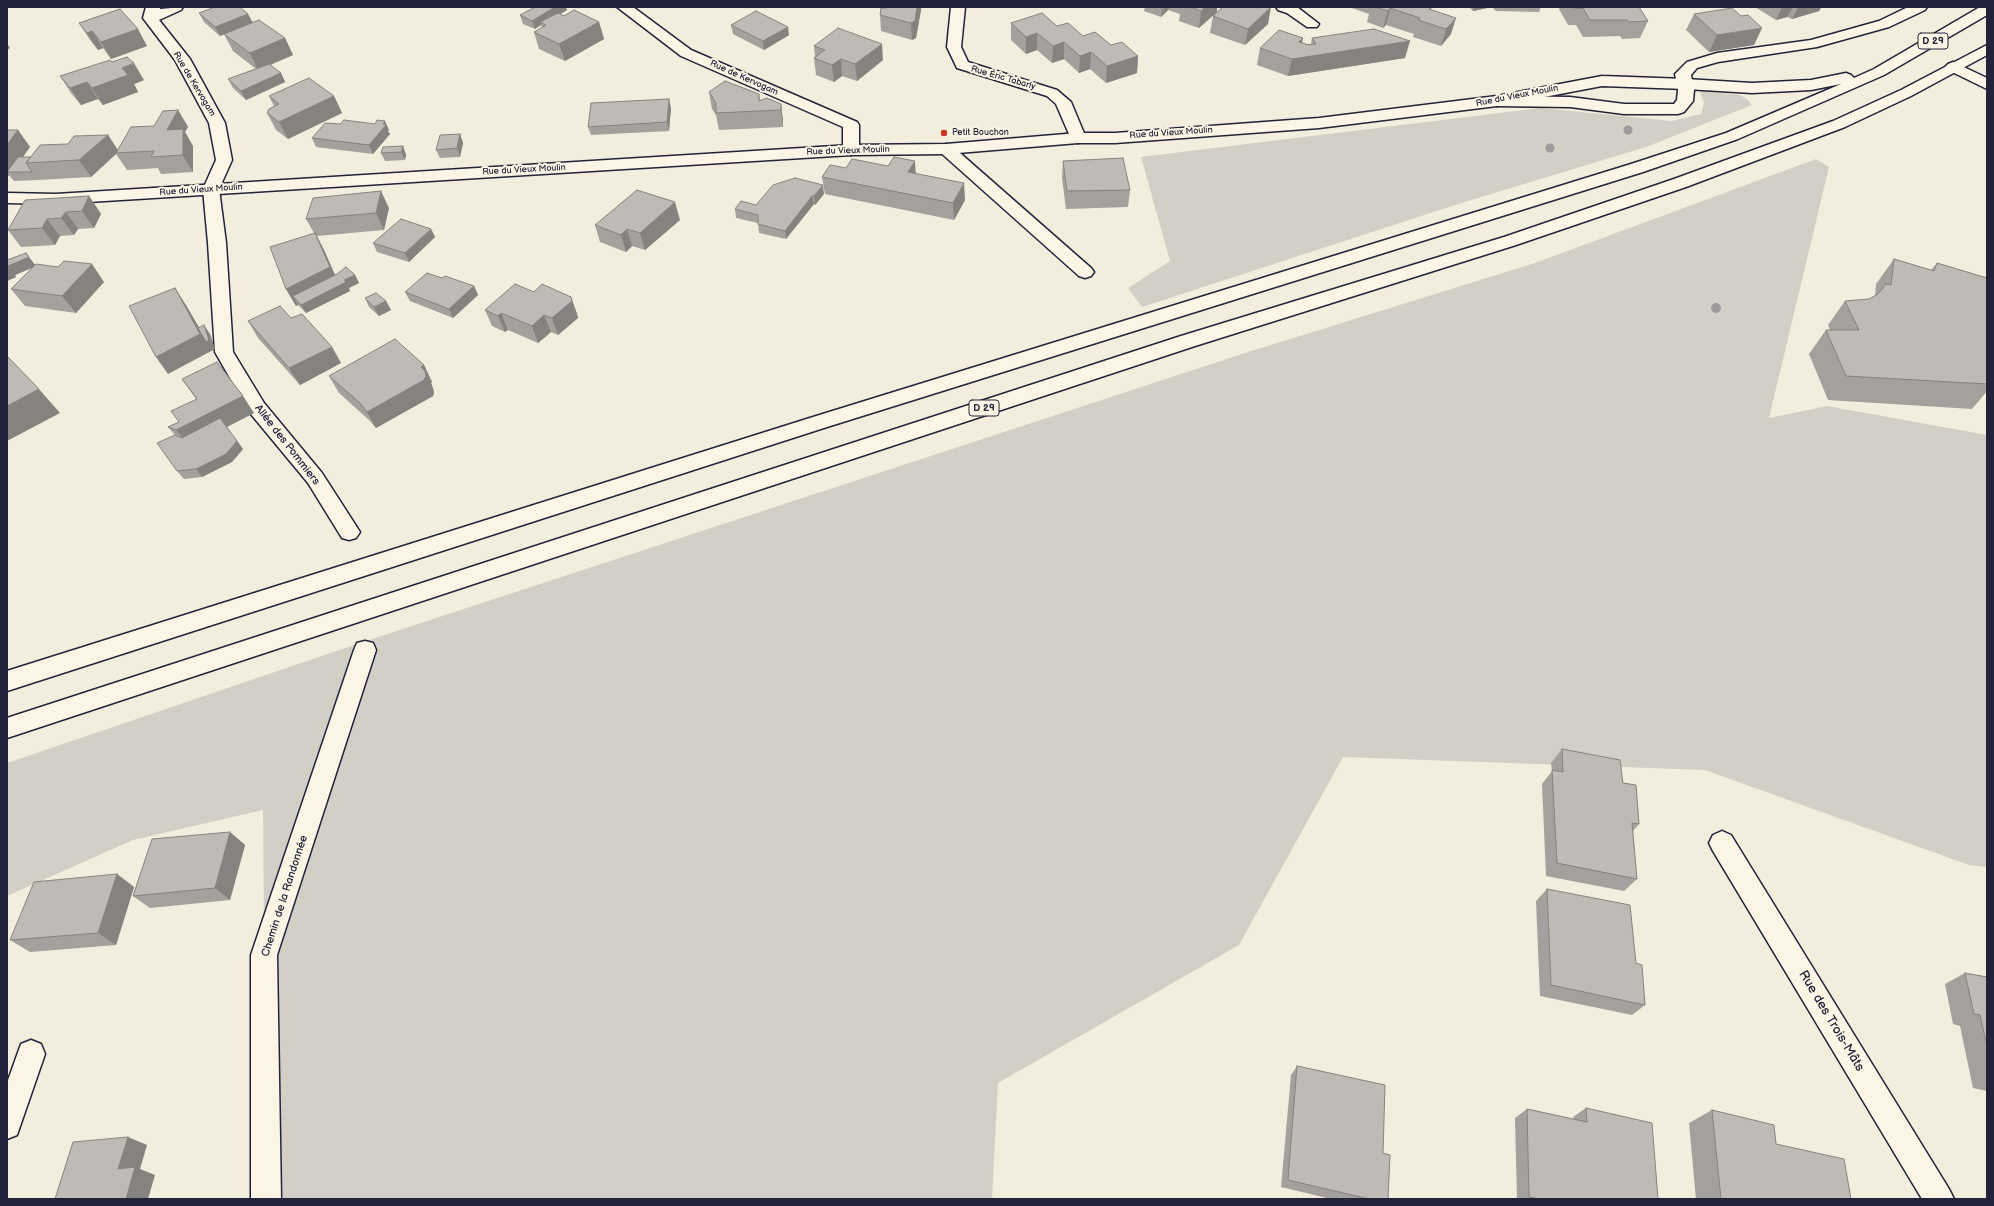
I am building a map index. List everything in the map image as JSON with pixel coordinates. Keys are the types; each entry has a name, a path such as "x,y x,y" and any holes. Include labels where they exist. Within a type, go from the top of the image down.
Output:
{"street":[{"path":"152,12 176,7"},
{"name":"Rue de Kervogam","path":"624,7 686,53 851,125 851,150"},
{"name":"Rue Éric Tabarly","path":"958,7 954,47 962,65 1052,93 1063,102 1078,138"},
{"path":"1283,7 1292,10 1312,24"},
{"path":"1497,102 1570,102 1624,109 1678,109 1686,100 1686,84 1683,74 1692,65 1717,58 1812,44 1884,24 1920,7"},
{"name":"D 29","path":"7,681 835,418 1637,168 1732,136 1879,72 1987,9"},
{"name":"Rue de Kervogam","path":"152,12 182,60 217,123 224,160 210,189"},
{"name":"D 29","path":"7,728 1188,341 1510,241 1673,186 1839,124 1906,93 1987,49"},
{"path":"1953,67 1987,84"},
{"name":"Rue du Vieux Moulin","path":"7,198 56,199 851,150 946,149 1078,138 1122,137 1319,123 1497,102 1602,81 1760,88 1811,85 1879,72"},
{"path":"946,149 1085,272"},
{"name":"Allée des Pommiers","path":"210,189 217,243 224,352 257,408 315,478 349,532"},
{"name":"Chemin de la Randonnée","path":"266,1199 264,955 365,650"},
{"name":"Rue des Trois-Mâts","path":"1722,843 1939,1199"},
{"path":"7,1125 31,1054"}],"shaded area":[{"path":"1700,91 1740,95 1747,99 1752,105 1646,147 1455,205 1142,307 1128,288 1170,261 1141,157 1540,108 1672,121 1701,114 1704,103"},
{"path":"1816,159 1829,167 1769,418 1827,406 1987,435 1987,867 1969,865 1705,770 1343,757 1239,945 998,1083 992,1199 266,1199 263,810 133,840 7,896 7,763 357,644 1245,353 1535,263"}],"building":[{"path":"215,7 240,7 248,14 215,27 199,13"},
{"path":"535,7 555,7 532,21 520,15"},
{"path":"917,7 915,21 911,23 880,15 881,8"},
{"path":"1190,7 1205,7 1201,11"},
{"path":"1223,7 1271,7 1248,29 1213,16"},
{"path":"1375,7 1431,7 1429,9 1456,18 1446,29 1418,20 1420,18 1390,8 1388,11"},
{"path":"1573,7 1639,7 1648,21 1629,22 1627,20 1590,20 1583,8 1574,9"},
{"path":"1732,8 1741,16 1748,15 1762,28 1717,35 1694,14"},
{"path":"120,9 138,29 101,42 92,31 87,33 79,23"},
{"path":"574,10 599,22 559,44 534,32 546,25 540,22 558,13 564,16"},
{"path":"756,11 788,27 763,41 731,25"},
{"path":"1042,13 1057,26 1068,23 1083,36 1095,32 1111,45 1122,42 1138,56 1107,66 1091,52 1080,56 1064,42 1053,46 1037,33 1026,37 1011,23"},
{"path":"259,20 285,38 250,53 224,34"},
{"path":"838,28 882,44 855,64 841,59 832,65 814,58 825,50 814,46"},
{"path":"1374,29 1410,41 1292,59 1260,48 1279,30 1303,38 1299,42 1309,45 1316,44 1312,38"},
{"path":"127,57 134,63 122,68 128,75 92,88 87,82 70,88 60,76 110,60 112,62"},
{"path":"269,64 281,73 241,91 228,79"},
{"path":"309,78 334,96 279,122 267,113 269,109 279,104 269,96"},
{"path":"725,81 759,94 759,101 767,98 781,104 781,110 716,113 716,103 709,92"},
{"path":"669,99 667,122 588,127 591,103"},
{"path":"178,110 167,130 183,129 183,155 151,157 154,151 116,153 131,127 154,126 163,111"},
{"path":"344,120 375,124 377,120 385,121 383,124 386,125 369,145 312,138 325,123 340,124"},
{"path":"7,130 18,130 7,145"},
{"path":"460,134 457,148 436,150 440,135"},
{"path":"108,135 79,160 26,163 40,145 68,144 74,136"},
{"path":"403,146 401,152 381,153 383,147"},
{"path":"18,157 31,157 26,163 32,172 7,172"},
{"path":"894,157 915,161 908,172 964,183 953,203 822,177 830,165 846,168 852,159 888,166"},
{"path":"1123,158 1130,190 1067,191 1063,161"},
{"path":"795,178 823,185 814,196 812,196 785,231 758,224 758,215 735,209 741,201 756,205 773,185"},
{"path":"637,190 675,202 640,233 627,229 621,235 595,225"},
{"path":"381,191 376,213 306,219 313,198"},
{"path":"89,196 82,211 66,212 61,218 47,219 42,228 8,230 25,200"},
{"path":"401,219 431,229 405,253 373,243"},
{"path":"315,233 330,267 286,289 270,247"},
{"path":"26,253 29,257 8,266 9,269 7,270 7,260"},
{"path":"1894,259 1934,271 1937,263 1987,278 1987,384 1846,376 1826,330 1859,330 1845,301 1869,299 1878,294 1886,284 1891,285"},
{"path":"64,261 92,264 62,296 11,289 36,264 58,267"},
{"path":"346,267 355,275 344,280 346,282 301,305 293,296 337,274"},
{"path":"427,273 442,278 445,276 474,286 449,309 405,292"},
{"path":"515,284 534,292 542,284 571,297 572,301 552,318 544,315 532,326 501,313 498,316 485,310"},
{"path":"175,288 200,334 156,357 129,306"},
{"path":"376,293 386,301 374,307 365,298"},
{"path":"280,306 291,318 302,314 332,347 289,368 248,321"},
{"path":"204,325 209,340 206,342 198,328"},
{"path":"395,339 424,365 421,367 425,371 426,376 424,380 367,412 360,403 329,376"},
{"path":"7,356 39,389 7,406"},
{"path":"217,362 243,396 176,430 168,427 179,422 171,411 197,399 182,379"},
{"path":"220,418 237,441 226,454 196,469 177,471 157,443 175,435 182,438"},
{"path":"1562,749 1620,760 1623,783 1636,785 1639,824 1632,823 1637,879 1557,863 1552,770 1563,772"},
{"path":"230,832 215,888 133,896 152,839"},
{"path":"117,874 98,933 10,940 34,882"},
{"path":"1547,889 1630,905 1636,963 1642,965 1645,1005 1551,985"},
{"path":"1965,973 1987,977 1987,1046 1980,1015 1974,1014"},
{"path":"1297,1066 1385,1085 1383,1153 1390,1155 1388,1199 1369,1199 1288,1180"},
{"path":"1586,1108 1652,1123 1658,1199 1540,1199 1529,1197 1527,1109 1587,1122"},
{"path":"1712,1110 1774,1125 1776,1144 1844,1159 1851,1199 1721,1199"},
{"path":"128,1137 118,1169 135,1167 126,1199 55,1199 73,1142"}],"place":[{"name":"Petit Bouchon","path":"944,133"}]}
